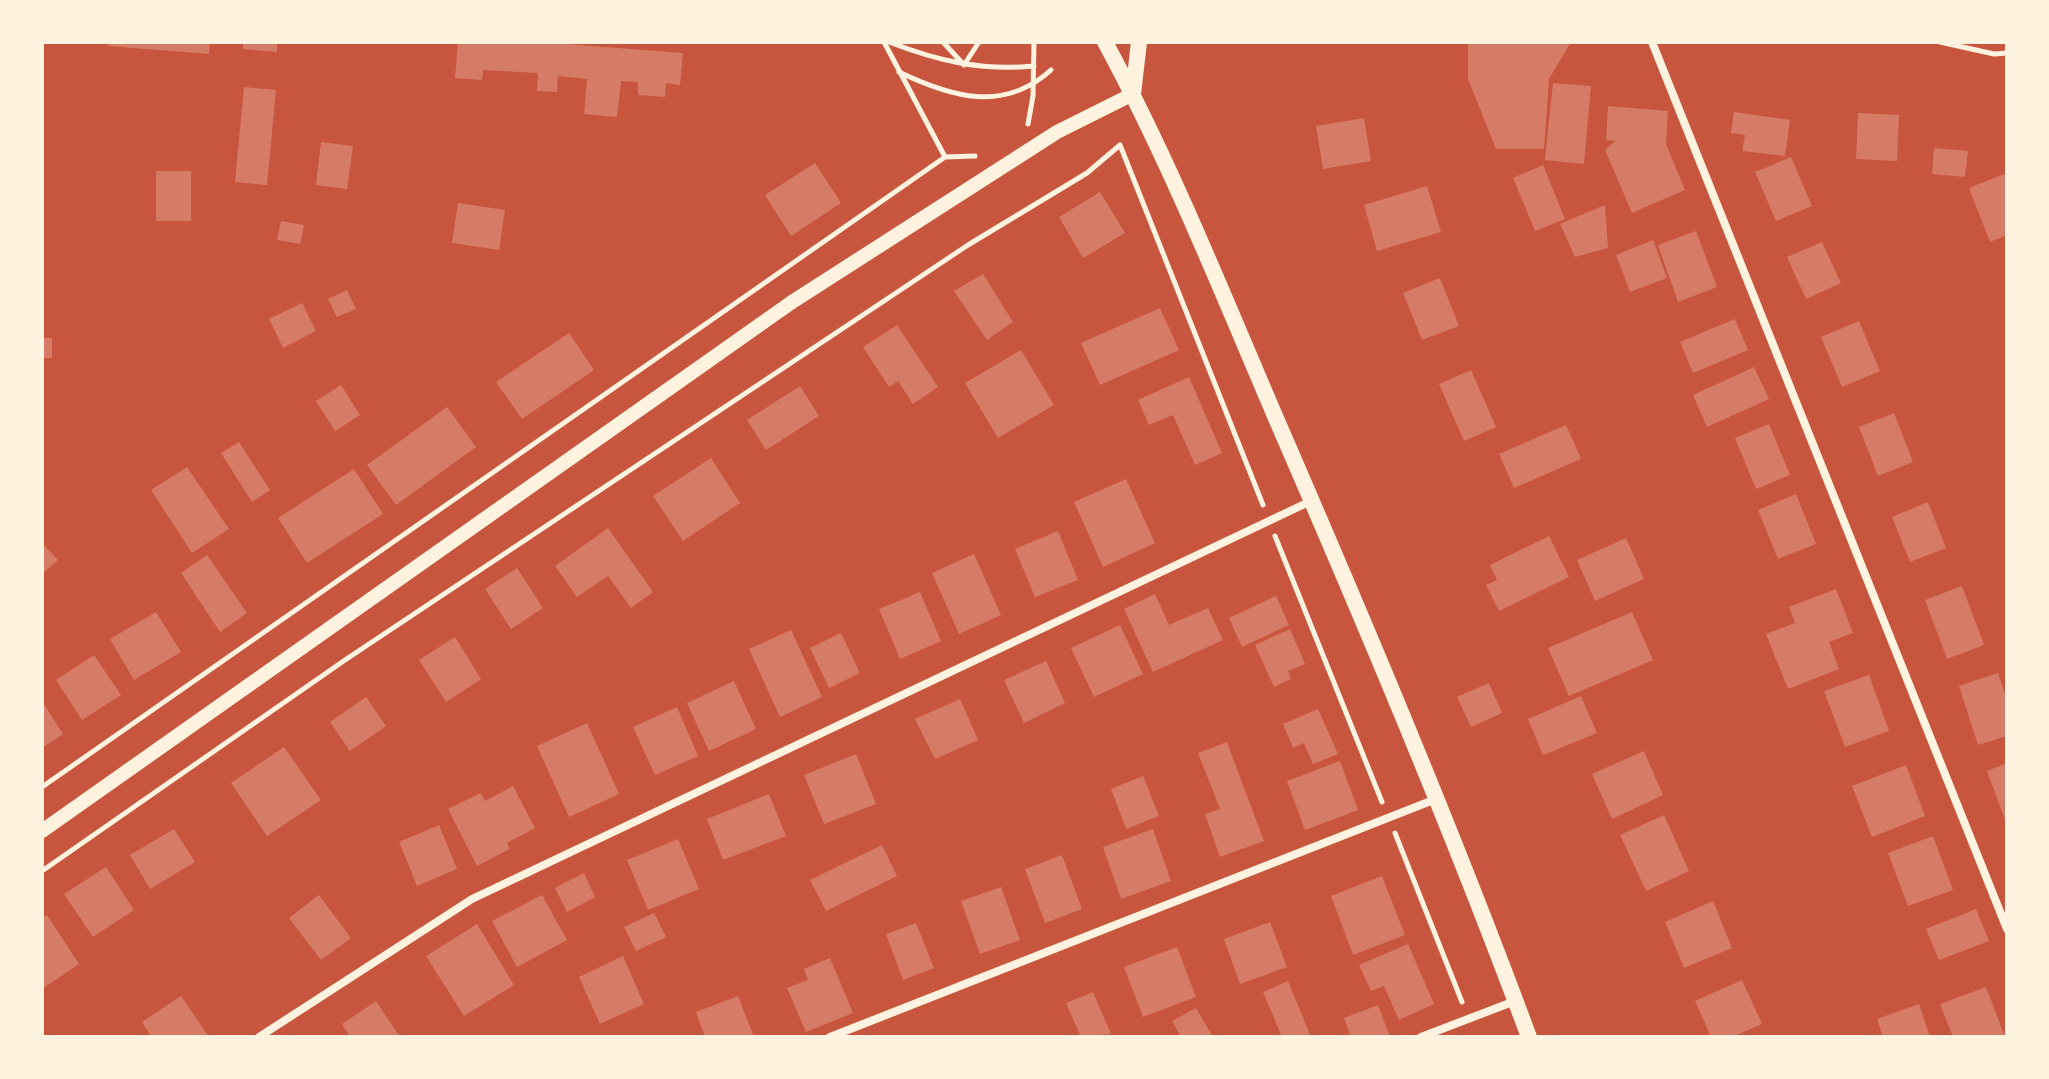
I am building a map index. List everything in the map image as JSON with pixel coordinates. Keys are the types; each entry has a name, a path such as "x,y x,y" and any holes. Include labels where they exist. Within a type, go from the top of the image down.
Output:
{"main road":[{"path":"1105,42 1133,94 1312,501 1436,798 1529,1037"},
{"path":"1133,94 1139,42"}],"street":[{"path":"1652,42 2007,929"},
{"path":"42,831 792,302 1021,155 1133,94"},
{"path":"259,1037 472,899 1312,501"},
{"path":"830,1037 1436,798"},
{"path":"1421,1037 1516,1001"}],"path":[{"path":"886,42 964,65 996,69 1034,66"},
{"path":"886,42 945,157"},
{"path":"943,42 964,65"},
{"path":"964,65 979,42"},
{"path":"42,787 945,157 1021,155 1033,86 1034,42"},
{"path":"1940,42 1994,54 2007,53"},
{"path":"899,72 934,88 969,97 1005,95 1033,86 1051,70"},
{"path":"42,871 345,660 968,245 1087,173 1120,145 1469,1018"}],"building":[{"path":"109,42 210,42 209,54 108,46"},
{"path":"243,42 277,42 277,52 243,49"},
{"path":"458,42 539,42 683,53 680,85 666,83 665,97 638,95 638,82 621,81 617,117 584,114 587,79 558,76 557,92 537,91 538,73 483,70 482,80 455,78"},
{"path":"1468,42 1571,42 1549,79 1544,149 1496,149 1468,79"},
{"path":"1553,83 1591,86 1584,164 1545,160"},
{"path":"244,87 276,90 267,185 235,182"},
{"path":"1608,106 1668,111 1666,144 1685,190 1632,213 1605,150 1615,141 1606,140"},
{"path":"1734,112 1790,120 1785,156 1742,151 1745,135 1731,133"},
{"path":"1858,113 1899,115 1897,161 1856,159"},
{"path":"1364,118 1371,161 1323,169 1316,126"},
{"path":"321,142 353,146 347,189 316,185"},
{"path":"1934,148 1968,151 1965,177 1932,174"},
{"path":"1791,157 1812,206 1776,221 1755,172"},
{"path":"815,163 841,203 791,236 765,195"},
{"path":"1543,165 1565,219 1535,231 1513,178"},
{"path":"156,171 191,171 191,221 156,221"},
{"path":"2007,173 2007,235 1990,242 1969,188"},
{"path":"1427,186 1441,232 1377,251 1364,205"},
{"path":"1100,192 1125,233 1083,258 1059,217"},
{"path":"458,203 505,210 499,250 452,243"},
{"path":"1605,205 1608,248 1575,257 1560,224"},
{"path":"281,221 304,225 300,244 277,240"},
{"path":"1696,231 1717,287 1678,302 1658,245"},
{"path":"1653,240 1667,278 1630,292 1616,255"},
{"path":"1822,242 1841,283 1806,299 1787,257"},
{"path":"983,274 1013,322 987,340 954,291"},
{"path":"1440,278 1459,326 1422,340 1403,293"},
{"path":"347,290 356,309 337,317 328,299"},
{"path":"302,303 316,331 283,348 269,319"},
{"path":"1160,308 1179,350 1100,385 1081,343"},
{"path":"1735,319 1748,350 1693,373 1680,342"},
{"path":"1859,321 1880,371 1842,387 1821,337"},
{"path":"897,325 938,387 913,404 898,381 889,387 863,347"},
{"path":"569,333 594,370 522,419 496,382"},
{"path":"42,338 52,338 52,358 42,358"},
{"path":"1021,350 1054,405 998,438 965,383"},
{"path":"1754,367 1769,399 1707,427 1693,395"},
{"path":"1471,370 1496,427 1464,441 1439,384"},
{"path":"1189,377 1222,453 1195,465 1173,415 1149,425 1138,400"},
{"path":"341,385 360,415 335,431 316,401"},
{"path":"800,386 819,416 766,450 747,420"},
{"path":"447,407 476,447 396,505 367,465"},
{"path":"1894,413 1913,462 1878,476 1859,427"},
{"path":"1769,424 1790,475 1756,489 1735,438"},
{"path":"1566,425 1581,459 1514,488 1499,454"},
{"path":"239,442 270,490 252,502 221,453"},
{"path":"711,458 740,503 683,541 653,496"},
{"path":"187,467 229,529 192,553 151,490"},
{"path":"354,469 383,514 307,563 278,518"},
{"path":"1126,479 1155,543 1103,567 1074,502"},
{"path":"1796,494 1816,544 1778,559 1758,510"},
{"path":"1928,502 1946,548 1910,562 1892,517"},
{"path":"608,528 653,592 631,608 608,576 577,597 555,566"},
{"path":"1058,531 1078,580 1035,597 1015,549"},
{"path":"1549,536 1569,577 1499,611 1486,585 1497,580 1490,565"},
{"path":"1626,538 1644,579 1595,601 1577,560"},
{"path":"42,543 58,560 42,574"},
{"path":"974,554 1001,615 959,634 932,573"},
{"path":"207,555 247,613 220,632 181,573"},
{"path":"517,568 543,608 511,629 485,589"},
{"path":"1962,586 1984,645 1947,659 1925,600"},
{"path":"1836,589 1853,633 1829,642 1839,669 1788,689 1766,634 1795,623 1789,607"},
{"path":"920,592 941,641 900,659 879,609"},
{"path":"1155,594 1169,625 1208,608 1223,640 1153,672 1124,609"},
{"path":"1276,596 1289,625 1242,647 1229,618"},
{"path":"156,612 181,652 134,680 110,639"},
{"path":"1632,612 1653,660 1569,696 1548,648"},
{"path":"1120,625 1143,674 1094,697 1071,648"},
{"path":"1290,629 1305,664 1288,671 1291,679 1274,687 1255,645"},
{"path":"791,630 822,697 780,717 749,649"},
{"path":"841,633 860,673 829,688 810,648"},
{"path":"455,637 481,679 446,702 419,660"},
{"path":"94,655 121,695 82,720 56,680"},
{"path":"1046,661 1065,703 1024,723 1004,680"},
{"path":"1998,673 2007,700 2007,736 1978,745 1959,686"},
{"path":"1869,675 1889,731 1845,747 1824,691"},
{"path":"734,681 756,729 709,751 687,703"},
{"path":"1489,683 1502,713 1471,727 1457,697"},
{"path":"1581,696 1597,733 1543,755 1528,719"},
{"path":"366,697 386,726 350,751 330,722"},
{"path":"960,699 978,740 935,759 915,719"},
{"path":"42,701 63,734 42,748"},
{"path":"677,707 698,756 655,775 633,727"},
{"path":"1318,709 1338,754 1313,764 1304,743 1293,748 1283,724"},
{"path":"587,723 619,794 569,817 537,746"},
{"path":"1227,742 1264,841 1220,857 1205,814 1220,809 1198,753"},
{"path":"284,747 321,800 267,836 231,783"},
{"path":"1644,751 1663,795 1612,819 1592,774"},
{"path":"856,754 876,804 824,824 804,775"},
{"path":"1340,761 1358,810 1305,830 1287,781"},
{"path":"2007,763 2007,825 1987,771"},
{"path":"1906,765 1925,816 1872,837 1852,786"},
{"path":"1143,776 1159,816 1126,829 1111,789"},
{"path":"513,786 535,828 507,843 510,849 477,866 448,809 481,793 485,801"},
{"path":"769,794 786,836 723,860 707,819"},
{"path":"1664,815 1689,871 1646,891 1620,835"},
{"path":"439,825 457,869 417,886 399,842"},
{"path":"174,829 195,862 150,889 130,855"},
{"path":"1153,829 1171,881 1121,899 1103,847"},
{"path":"1933,836 1953,890 1908,906 1888,853"},
{"path":"678,839 699,889 648,910 627,860"},
{"path":"882,845 897,876 826,911 810,880"},
{"path":"1062,855 1082,909 1045,923 1025,869"},
{"path":"106,867 134,910 93,937 64,894"},
{"path":"584,873 595,897 567,912 555,888"},
{"path":"1382,876 1405,935 1353,955 1331,896"},
{"path":"1001,887 1020,940 980,954 961,901"},
{"path":"319,895 351,938 321,960 289,918"},
{"path":"542,895 567,940 517,967 492,921"},
{"path":"1713,901 1732,948 1684,968 1665,922"},
{"path":"1976,909 1989,941 1939,960 1926,929"},
{"path":"654,913 666,937 636,951 624,927"},
{"path":"47,915 79,964 42,989 42,918"},
{"path":"1270,922 1287,967 1240,984 1224,939"},
{"path":"916,923 934,968 903,980 886,934"},
{"path":"477,924 514,985 464,1016 426,956"},
{"path":"1408,944 1434,1004 1399,1020 1384,986 1371,991 1359,965"},
{"path":"1177,947 1196,997 1143,1017 1124,967"},
{"path":"623,956 644,1004 600,1024 579,977"},
{"path":"830,958 853,1013 806,1032 787,988 808,980 804,969"},
{"path":"1742,980 1762,1024 1732,1037 1711,1037 1695,1001"},
{"path":"1288,981 1311,1037 1282,1037 1263,992"},
{"path":"1986,987 2005,1037 1953,1037 1940,1004"},
{"path":"1093,992 1111,1034 1081,1037 1066,1003"},
{"path":"181,996 209,1037 151,1037 142,1022"},
{"path":"738,996 754,1037 705,1037 696,1012"},
{"path":"376,1001 400,1037 350,1037 342,1024"},
{"path":"1919,1004 1930,1037 1883,1037 1877,1019"},
{"path":"1378,1005 1390,1037 1351,1037 1344,1018"},
{"path":"1196,1008 1213,1037 1181,1037 1172,1021"}]}
